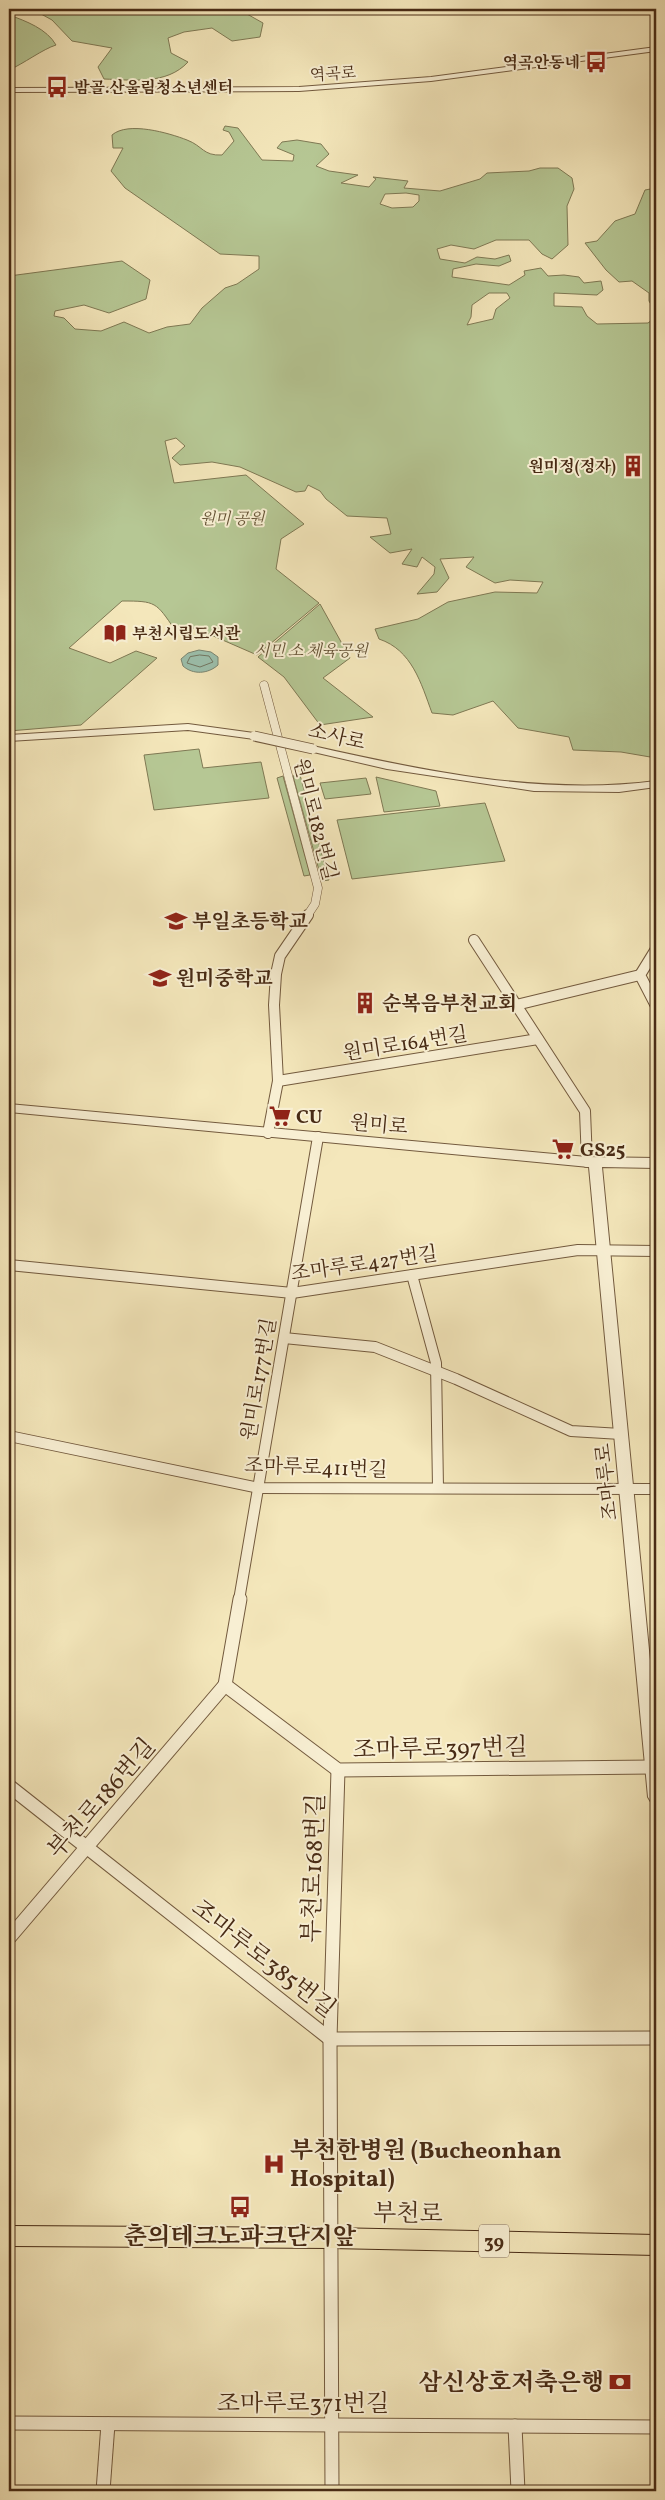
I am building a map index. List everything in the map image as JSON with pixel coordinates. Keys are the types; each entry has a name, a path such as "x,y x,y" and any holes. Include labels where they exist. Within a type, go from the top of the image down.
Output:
{"main road":[{"name":"부천로","path":"9,2236 331,2238 656,2245"}],"street":[{"name":"역곡로","path":"9,90 299,89 430,79 656,49"},
{"name":"원미로182번길","path":"264,685 318,888 315,904 280,956 276,974 274,1005 278,1081 268,1133"},
{"name":"소사로","path":"9,738 188,727 254,736 387,766 534,788 619,789 656,784"},
{"path":"474,940 585,1111 591,1162"},
{"path":"516,1005 640,974 656,949"},
{"path":"640,974 656,1006"},
{"name":"원미로164번길","path":"278,1081 538,1038"},
{"name":"원미로","path":"9,1108 591,1162 656,1163"},
{"name":"원미로177번길","path":"225,1685 318,1137"},
{"name":"조마루로","path":"591,1162 604,1250 656,1797"},
{"name":"조마루로427번길","path":"9,1265 292,1293 578,1250 656,1251"},
{"path":"412,1275 428,1327 436,1371 438,1488"},
{"path":"284,1338 375,1347 436,1371 571,1432 621,1434"},
{"name":"조마루로411번길","path":"9,1436 258,1488 656,1489"},
{"name":"조마루로397번길","path":"225,1685 338,1770 653,1767"},
{"name":"부천로186번길","path":"9,1938 225,1685"},
{"name":"부천로168번길","path":"332,2491 330,2038 338,1770"},
{"name":"조마루로385번길","path":"9,1786 330,2038 656,2038"},
{"name":"조마루로371번길","path":"9,2423 656,2427"},
{"path":"103,2491 108,2424"},
{"path":"515,2426 518,2491"}],"green space":[{"path":"32,9 251,9 247,14 263,23 260,37 232,41 212,28 184,32 168,38 171,53 188,62 180,69 160,78 149,80 104,79 98,67 112,48 72,41 52,20"},
{"path":"9,15 42,30 56,45 9,70"},
{"name":"원미 공원","path":"225,126 238,128 262,160 293,161 294,155 277,148 282,142 297,140 321,144 329,154 316,166 329,171 358,175 341,183 369,187 376,179 373,177 408,181 404,188 440,191 480,179 487,173 529,171 540,168 558,168 572,178 574,189 567,206 568,245 552,259 542,254 529,240 496,240 474,249 451,245 437,249 440,259 465,263 477,257 495,259 509,255 511,261 499,266 476,264 453,269 452,277 509,285 525,275 524,271 541,268 548,276 564,275 579,277 584,283 601,281 603,290 597,295 554,293 554,306 582,307 587,316 597,324 648,323 656,317 656,758 621,752 573,750 569,737 518,728 493,701 453,715 432,713 414,669 400,651 379,639 375,629 418,619 448,602 495,592 537,593 543,582 510,580 495,583 466,567 474,557 440,559 449,578 437,592 417,594 434,574 435,567 422,557 417,567 402,564 412,549 390,553 370,537 391,534 387,518 347,516 326,499 320,491 308,485 305,491 296,492 240,467 212,462 180,465 172,458 185,446 176,438 165,441 174,483 246,475 304,524 281,539 276,569 319,603 257,655 195,628 175,630 159,609 149,603 122,601 69,648 110,663 136,651 157,658 81,725 9,731 9,276 122,261 150,280 146,299 109,313 84,305 55,311 54,316 64,318 75,329 101,331 124,322 149,333 167,327 190,324 202,308 225,288 237,284 259,269 259,256 220,254 125,188 111,171 123,148 113,148 112,135 128,129 160,132 192,142 211,154 222,155 234,141 229,132 223,130","holes":["406,193 419,195 419,201 413,207 392,208 380,204 385,194","489,293 507,293 510,298 496,309 493,319 467,325 471,317 472,305"]},
{"path":"656,188 656,313 649,301 649,293 632,281 619,282 606,270 585,243 597,241 615,221 635,214 645,190"},
{"name":"시민 소 체육공원","path":"320,604 350,658 323,678 373,717 320,725 284,677 258,657"},
{"path":"199,749 203,768 261,762 269,798 154,810 144,755"},
{"path":"300,775 329,880 322,881 293,776"},
{"path":"283,776 310,875 304,876 277,778"},
{"path":"376,777 436,791 440,806 384,812"},
{"path":"366,778 371,794 325,799 320,783"},
{"path":"485,803 505,861 352,879 337,820"}],"water":[{"path":"199,650 211,652 218,657 218,665 205,672 191,671 183,666 181,659 188,653"}],"place":[{"name":"역곡안동네","path":"596,62"},
{"name":"밤골.산울림청소년센터","path":"57,87"},
{"name":"원미정(정자)","path":"633,466"},
{"name":"부천시립도서관","path":"115,633"},
{"name":"부일초등학교","path":"176,921"},
{"name":"원미중학교","path":"160,978"},
{"name":"순복음부천교회","path":"365,1003"},
{"name":"CU","path":"280,1116"},
{"name":"GS25","path":"563,1149"},
{"name":"부천한병원 (Bucheonhan Hospital)","path":"274,2164"},
{"name":"춘의테크노파크단지앞","path":"240,2207"},
{"name":"삼신상호저축은행","path":"620,2382"}]}
